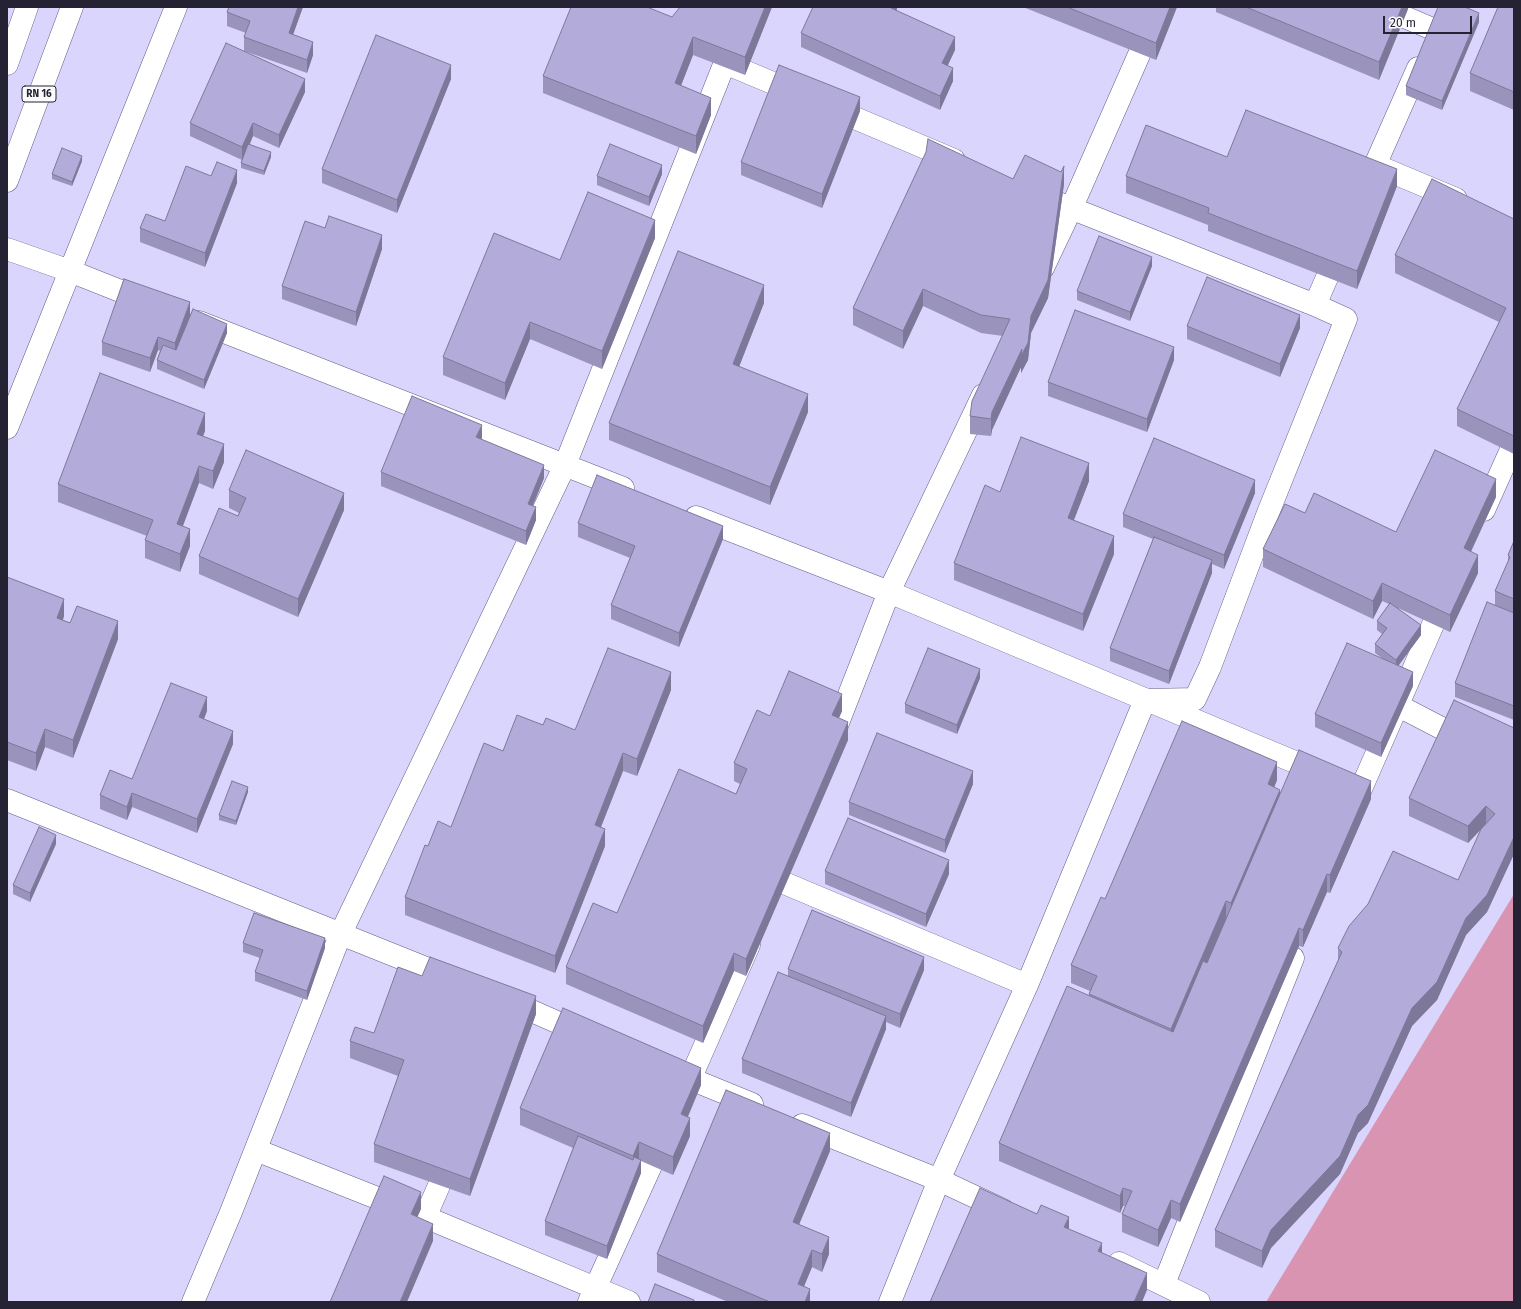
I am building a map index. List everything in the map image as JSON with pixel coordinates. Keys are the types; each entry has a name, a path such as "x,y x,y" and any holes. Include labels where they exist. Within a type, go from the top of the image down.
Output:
{"street":[{"path":"7,64 27,7"},
{"name":"RN 16","path":"7,180 72,7"},
{"path":"7,428 176,7"},
{"path":"193,1302 256,1150 341,933 565,465 748,7"},
{"path":"1034,287 1071,209 1160,7"},
{"path":"1356,209 1439,21 1381,7"},
{"path":"725,63 976,168"},
{"path":"1375,165 1478,208"},
{"path":"1042,196 1071,209 1346,318 1268,513 1210,667 1195,698 1146,700"},
{"path":"1316,305 1347,232"},
{"path":"7,249 70,271 638,494"},
{"path":"823,762 889,592 990,379"},
{"path":"1475,530 1514,442"},
{"path":"675,508 889,592 1348,785"},
{"path":"1345,826 1348,785 1397,705 1452,581"},
{"path":"890,1302 939,1180 1026,985 1146,700"},
{"path":"1397,705 1514,766"},
{"path":"9,807 341,933 481,990 514,1012 604,1042"},
{"path":"768,901 780,873 1026,985"},
{"path":"592,1295 690,1080 755,930"},
{"path":"1164,1284 1301,937"},
{"path":"661,1067 939,1180 1019,1217"},
{"path":"413,1245 460,1136"},
{"path":"256,1150 426,1217 592,1295 628,1302"},
{"path":"1099,1254 1199,1302"}],"shaded area":[{"path":"1514,894 1514,1302 1266,1302"}],"building":[{"path":"229,7 298,7 289,33 313,42 307,60 244,37 250,21 227,12"},
{"path":"571,7 647,7 672,17 680,7 765,7 745,57 693,37 675,83 711,98 696,136 543,76"},
{"path":"813,7 891,7 955,37 942,63 953,68 940,96 801,33"},
{"path":"1067,7 1170,7 1156,43"},
{"path":"1246,7 1402,7 1379,62"},
{"path":"1438,7 1465,7 1479,13 1442,101 1406,86"},
{"path":"1498,7 1514,7 1514,92 1470,73"},
{"path":"376,35 451,65 397,200 322,169"},
{"path":"226,43 305,79 279,135 253,123 242,147 190,123"},
{"path":"779,65 860,97 822,194 741,162"},
{"path":"1246,110 1397,169 1357,271 1208,213 1209,208 1126,176 1146,125 1227,157"},
{"path":"928,139 1013,179 1025,155 1061,172 1064,166 1048,280 1031,316 1028,343 1021,356 1022,349 992,412 991,419 970,416 972,401 1010,319 981,315 923,289 903,331 853,308 926,152"},
{"path":"248,144 271,152 264,171 241,163"},
{"path":"610,144 662,165 649,197 597,176"},
{"path":"62,148 82,156 72,182 52,174"},
{"path":"217,162 237,170 205,253 140,228 146,214 165,221 186,166 211,176"},
{"path":"1432,179 1514,219 1514,436 1457,409 1506,308 1395,255"},
{"path":"588,192 655,220 602,351 530,322 505,383 443,357 494,233 560,260"},
{"path":"329,216 382,235 356,312 282,286 305,221 325,228"},
{"path":"1099,236 1152,257 1130,312 1077,291"},
{"path":"678,251 764,285 733,364 808,394 770,487 609,423"},
{"path":"1207,277 1300,315 1280,364 1187,326"},
{"path":"124,279 190,302 175,343 158,337 150,358 102,342"},
{"path":"193,309 227,324 204,380 157,360 163,345 176,350"},
{"path":"1075,310 1174,347 1147,419 1048,382"},
{"path":"100,373 205,413 197,434 224,444 213,471 199,466 177,524 190,529 180,554 145,540 153,520 58,484"},
{"path":"412,396 482,425 476,437 544,465 528,504 536,507 526,531 381,472"},
{"path":"1021,437 1089,463 1068,518 1114,536 1083,614 954,563 985,485 1000,492"},
{"path":"1154,438 1255,480 1224,555 1123,514"},
{"path":"246,450 344,493 298,599 199,556 219,508 238,516 246,498 229,490"},
{"path":"1435,450 1496,479 1464,548 1478,555 1450,615 1382,583 1373,601 1263,549 1285,504 1305,513 1314,493 1396,532"},
{"path":"597,475 723,526 679,633 611,605 635,546 578,523"},
{"path":"1154,537 1212,560 1169,671 1110,648"},
{"path":"1514,541 1514,599 1495,591 1510,557 1508,555"},
{"path":"7,577 64,599 57,618 70,623 77,606 118,621 73,740 45,729 36,753 7,742"},
{"path":"1487,602 1514,613 1514,706 1455,683"},
{"path":"1390,603 1421,625 1396,660 1375,644 1387,628 1377,621"},
{"path":"1347,643 1413,672 1381,743 1315,714"},
{"path":"608,648 671,672 637,759 623,753 595,825 605,829 555,956 405,897 425,845 428,846 438,821 451,827 484,743 503,751 517,715 543,725 546,718 575,730"},
{"path":"928,648 980,669 957,725 905,704"},
{"path":"789,671 842,694 832,715 848,722 746,959 734,953 703,1026 566,967 593,903 617,913 679,769 736,794 747,769 734,763 757,710 770,716"},
{"path":"171,683 207,697 199,717 233,731 197,819 132,793 127,807 100,795 110,770 132,779"},
{"path":"1454,700 1514,728 1514,837 1487,895 1466,918 1437,982 1412,1008 1368,1105 1358,1115 1340,1156 1271,1230 1262,1251 1215,1230 1342,952 1338,948 1349,926 1368,904 1393,851 1458,880 1481,829 1495,814 1486,806 1468,826 1409,798"},
{"path":"1182,721 1277,762 1268,784 1280,790 1231,903 1226,901 1171,1029 1089,994 1097,976 1071,965 1101,897 1105,899"},
{"path":"877,733 973,771 945,840 849,802"},
{"path":"1299,750 1371,781 1330,875 1327,874 1303,930 1299,928 1180,1204 1171,1200 1158,1230 1122,1214 1132,1191 1123,1188 1120,1196 999,1143 1067,986 1173,1032 1203,961 1207,963"},
{"path":"232,781 248,787 236,821 219,815"},
{"path":"848,818 949,860 926,914 825,871"},
{"path":"39,827 56,835 30,893 13,885"},
{"path":"812,910 924,957 900,1014 788,969"},
{"path":"254,913 325,938 307,991 255,972 263,950 243,943"},
{"path":"430,957 536,996 470,1179 374,1144 404,1060 350,1041 355,1027 374,1033 398,967 422,976"},
{"path":"778,972 886,1016 851,1103 742,1059"},
{"path":"563,1008 701,1068 681,1114 690,1118 673,1157 639,1142 633,1156 520,1108"},
{"path":"726,1090 830,1133 793,1222 829,1237 822,1254 812,1250 798,1284 810,1289 805,1302 770,1302 657,1254"},
{"path":"578,1136 633,1160 634,1157 641,1160 607,1246 545,1221"},
{"path":"384,1176 421,1192 411,1214 433,1224 400,1302 330,1302"},
{"path":"980,1188 1037,1214 1041,1205 1069,1217 1064,1227 1102,1243 1098,1251 1147,1273 1134,1302 930,1302"},
{"path":"655,1284 694,1300 694,1302 648,1302"}]}
